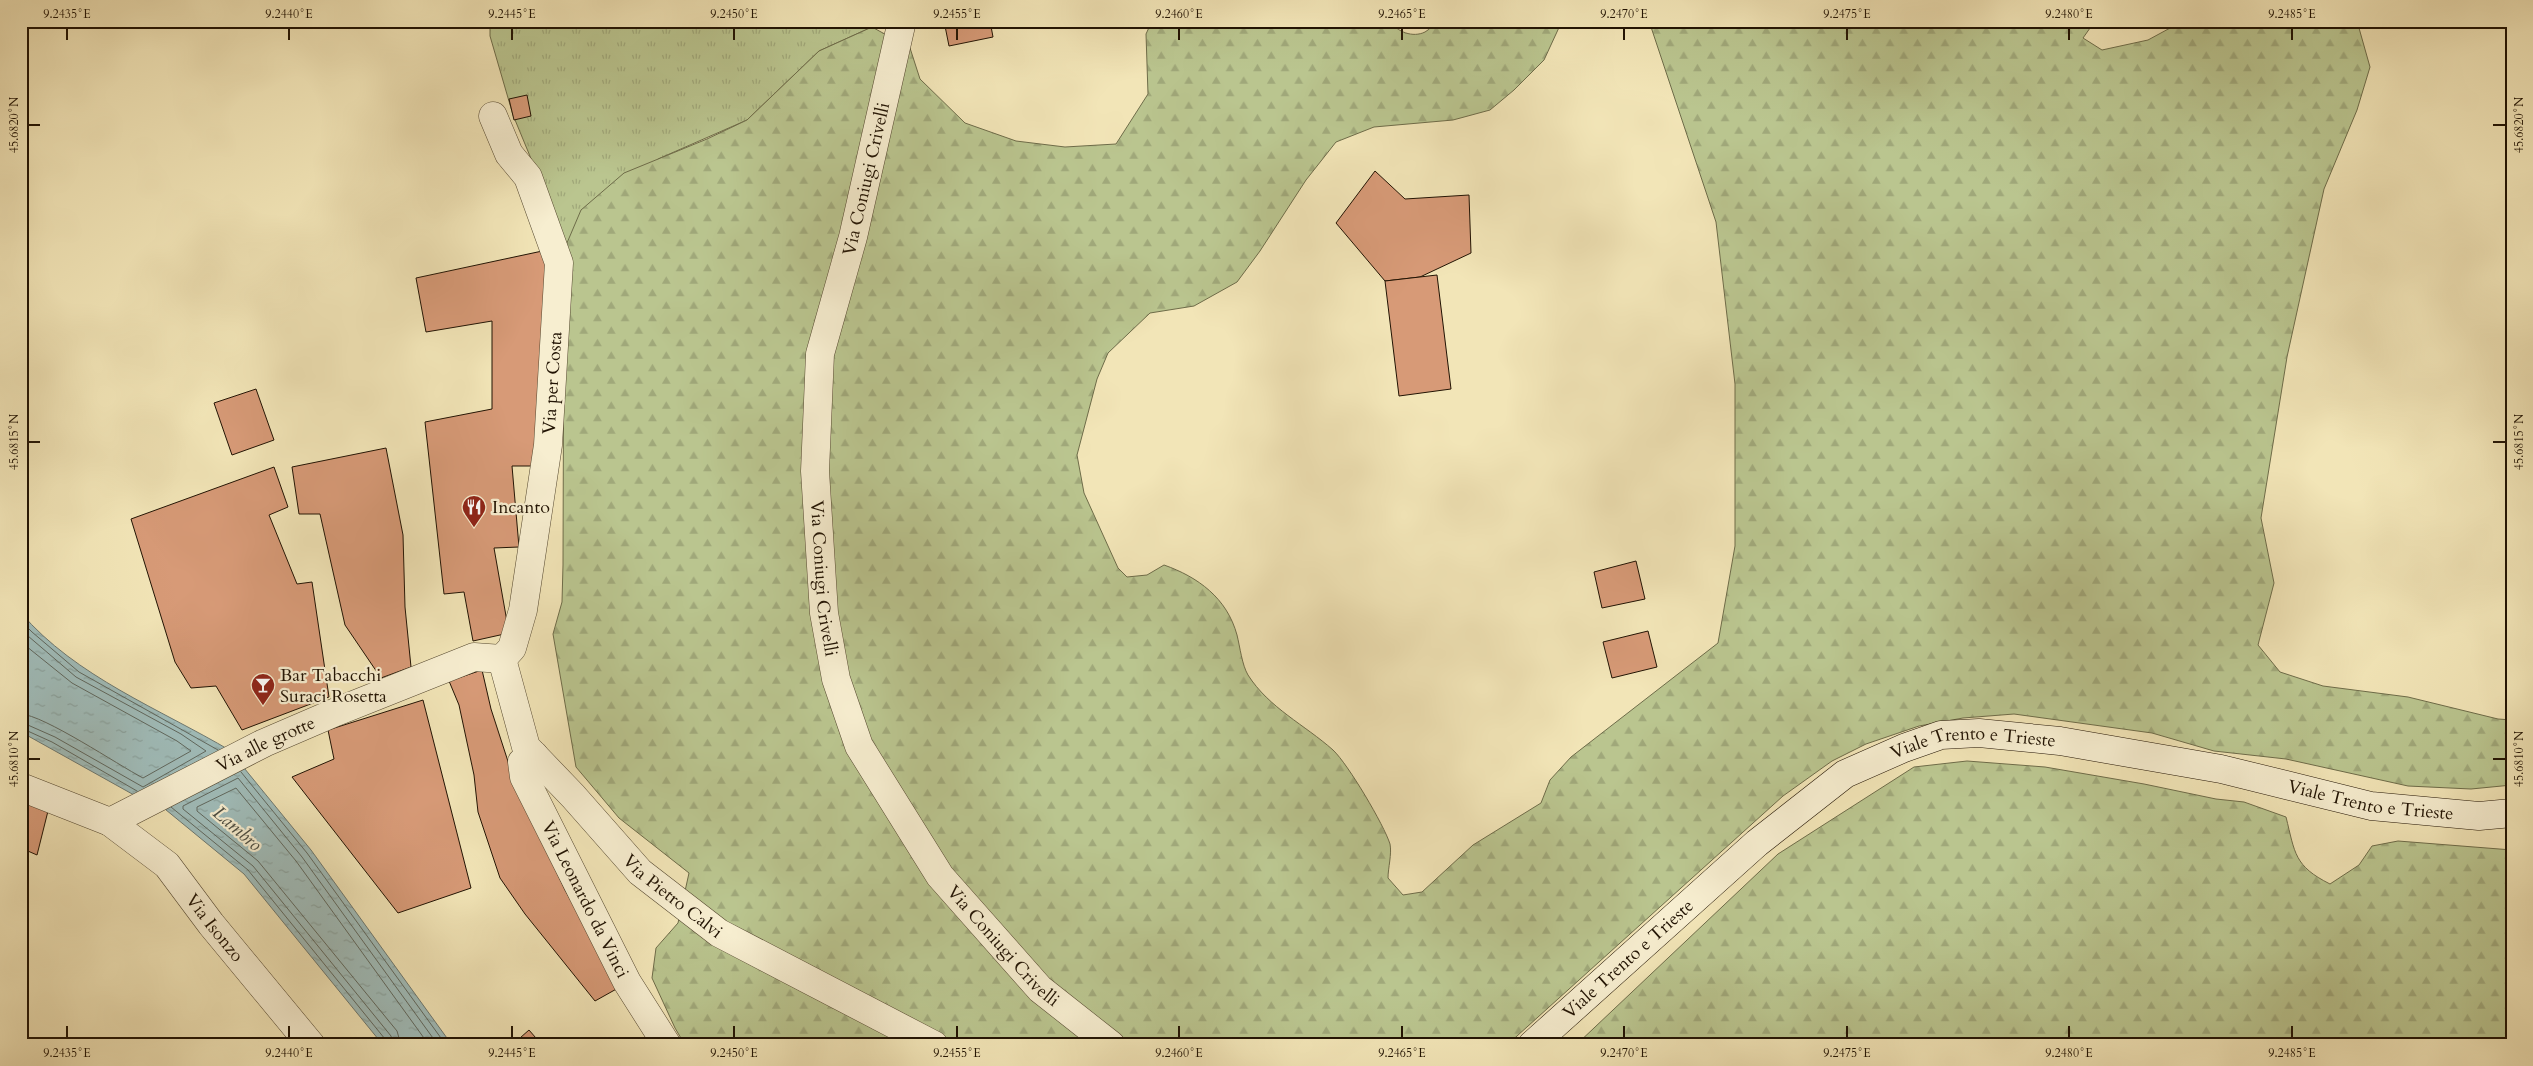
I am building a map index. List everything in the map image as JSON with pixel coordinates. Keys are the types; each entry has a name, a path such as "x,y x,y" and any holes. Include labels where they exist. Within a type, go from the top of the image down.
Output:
{"street":[{"name":"Via Coniugi Crivelli","path":"902,21 853,237 820,354 815,471 824,613 836,680 858,746 940,876 1040,989 1111,1045"},
{"name":"Via per Costa","path":"493,116 509,154 528,177 559,263 548,445 522,610 512,648 502,658"},
{"name":"Via alle grotte","path":"110,822 236,757 336,712 474,657 502,658"},
{"name":"Via Pietro Calvi","path":"502,658 526,747 640,872 719,933 934,1045"},
{"name":"Viale Trento e Trieste","path":"1532,1045 1757,843 1846,774 1904,748 1941,735 1980,733 2060,741 2221,769 2372,806 2479,816 2512,813"},
{"name":"Via Leonardo da Vinci","path":"534,755 522,762 524,777 627,982 667,1045"},
{"name":"Via Isonzo","path":"21,787 110,822 166,865 211,924 311,1045"}],"green space":[{"path":"490,21 864,21 872,27 819,51 747,120 658,159 564,250 539,178 513,115 490,36"},
{"path":"1152,21 1390,21 1401,31 1410,34 1420,34 1427,31 1437,21 1562,21 1544,60 1514,90 1490,110 1453,120 1374,127 1336,142 1306,180 1260,251 1237,282 1194,306 1150,313 1108,353 1097,379 1077,455 1084,493 1118,568 1127,577 1147,575 1164,565 1199,583 1218,600 1232,622 1244,666 1257,687 1277,707 1333,750 1356,781 1390,844 1388,878 1403,895 1422,892 1473,845 1541,803 1550,780 1571,757 1718,643 1735,546 1735,384 1716,222 1649,21 2095,21 2083,38 2102,50 2148,40 2183,21 2357,21 2370,67 2357,110 2324,189 2287,357 2261,518 2274,583 2258,645 2280,672 2323,686 2408,697 2498,719 2512,720 2512,785 2471,789 2408,786 2286,759 2214,751 2152,733 2014,714 1963,718 1919,726 1866,744 1832,761 1783,796 1507,1045 685,1045 652,978 656,948 678,923 689,873 619,818 576,767 553,634 562,602 564,250 581,210 624,173 707,139 747,120 819,51 872,27 910,48 920,79 965,123 1016,141 1065,147 1116,144 1148,94 1146,34"},
{"path":"1967,761 2045,767 2144,784 2216,799 2244,802 2286,817 2294,849 2298,857 2309,871 2330,884 2359,865 2372,846 2398,841 2512,850 2512,1045 2094,1045 2088,1042 2078,1045 1576,1045 1778,854 1914,767"}],"water":[{"path":"21,613 43,636 93,674 231,751 143,800 21,732"},
{"name":"Lambro","path":"240,763 311,850 452,1045 383,1045 244,874 160,805"}],"building":[{"path":"944,21 990,21 993,37 949,46"},
{"path":"527,95 531,116 514,120 509,99"},
{"path":"1375,171 1405,199 1469,195 1471,253 1420,277 1385,281 1336,223"},
{"path":"547,250 537,466 512,466 519,547 494,548 509,633 473,641 464,592 444,594 425,422 492,409 492,321 426,332 416,278"},
{"path":"1437,275 1451,389 1399,396 1385,281"},
{"path":"256,389 274,440 232,455 214,403"},
{"path":"386,448 403,535 405,607 411,667 381,678 345,625 320,514 299,514 292,467"},
{"path":"274,467 288,507 269,515 297,584 312,582 329,697 242,730 216,686 191,688 175,662 131,519"},
{"path":"1636,561 1645,599 1602,608 1594,572"},
{"path":"1648,631 1657,667 1612,678 1603,642"},
{"path":"482,670 491,709 515,783 565,890 620,987 595,1001 525,914 500,878 478,812 474,775 459,705 449,681"},
{"path":"423,700 471,888 398,913 292,777 334,759 328,730"},
{"path":"21,801 48,811 37,855 21,848"},
{"path":"529,1030 542,1045 512,1045"}],"place":[{"name":"Incanto","path":"474,528"},
{"name":"Bar Tabacchi Suraci Rosetta","path":"263,706"}]}
